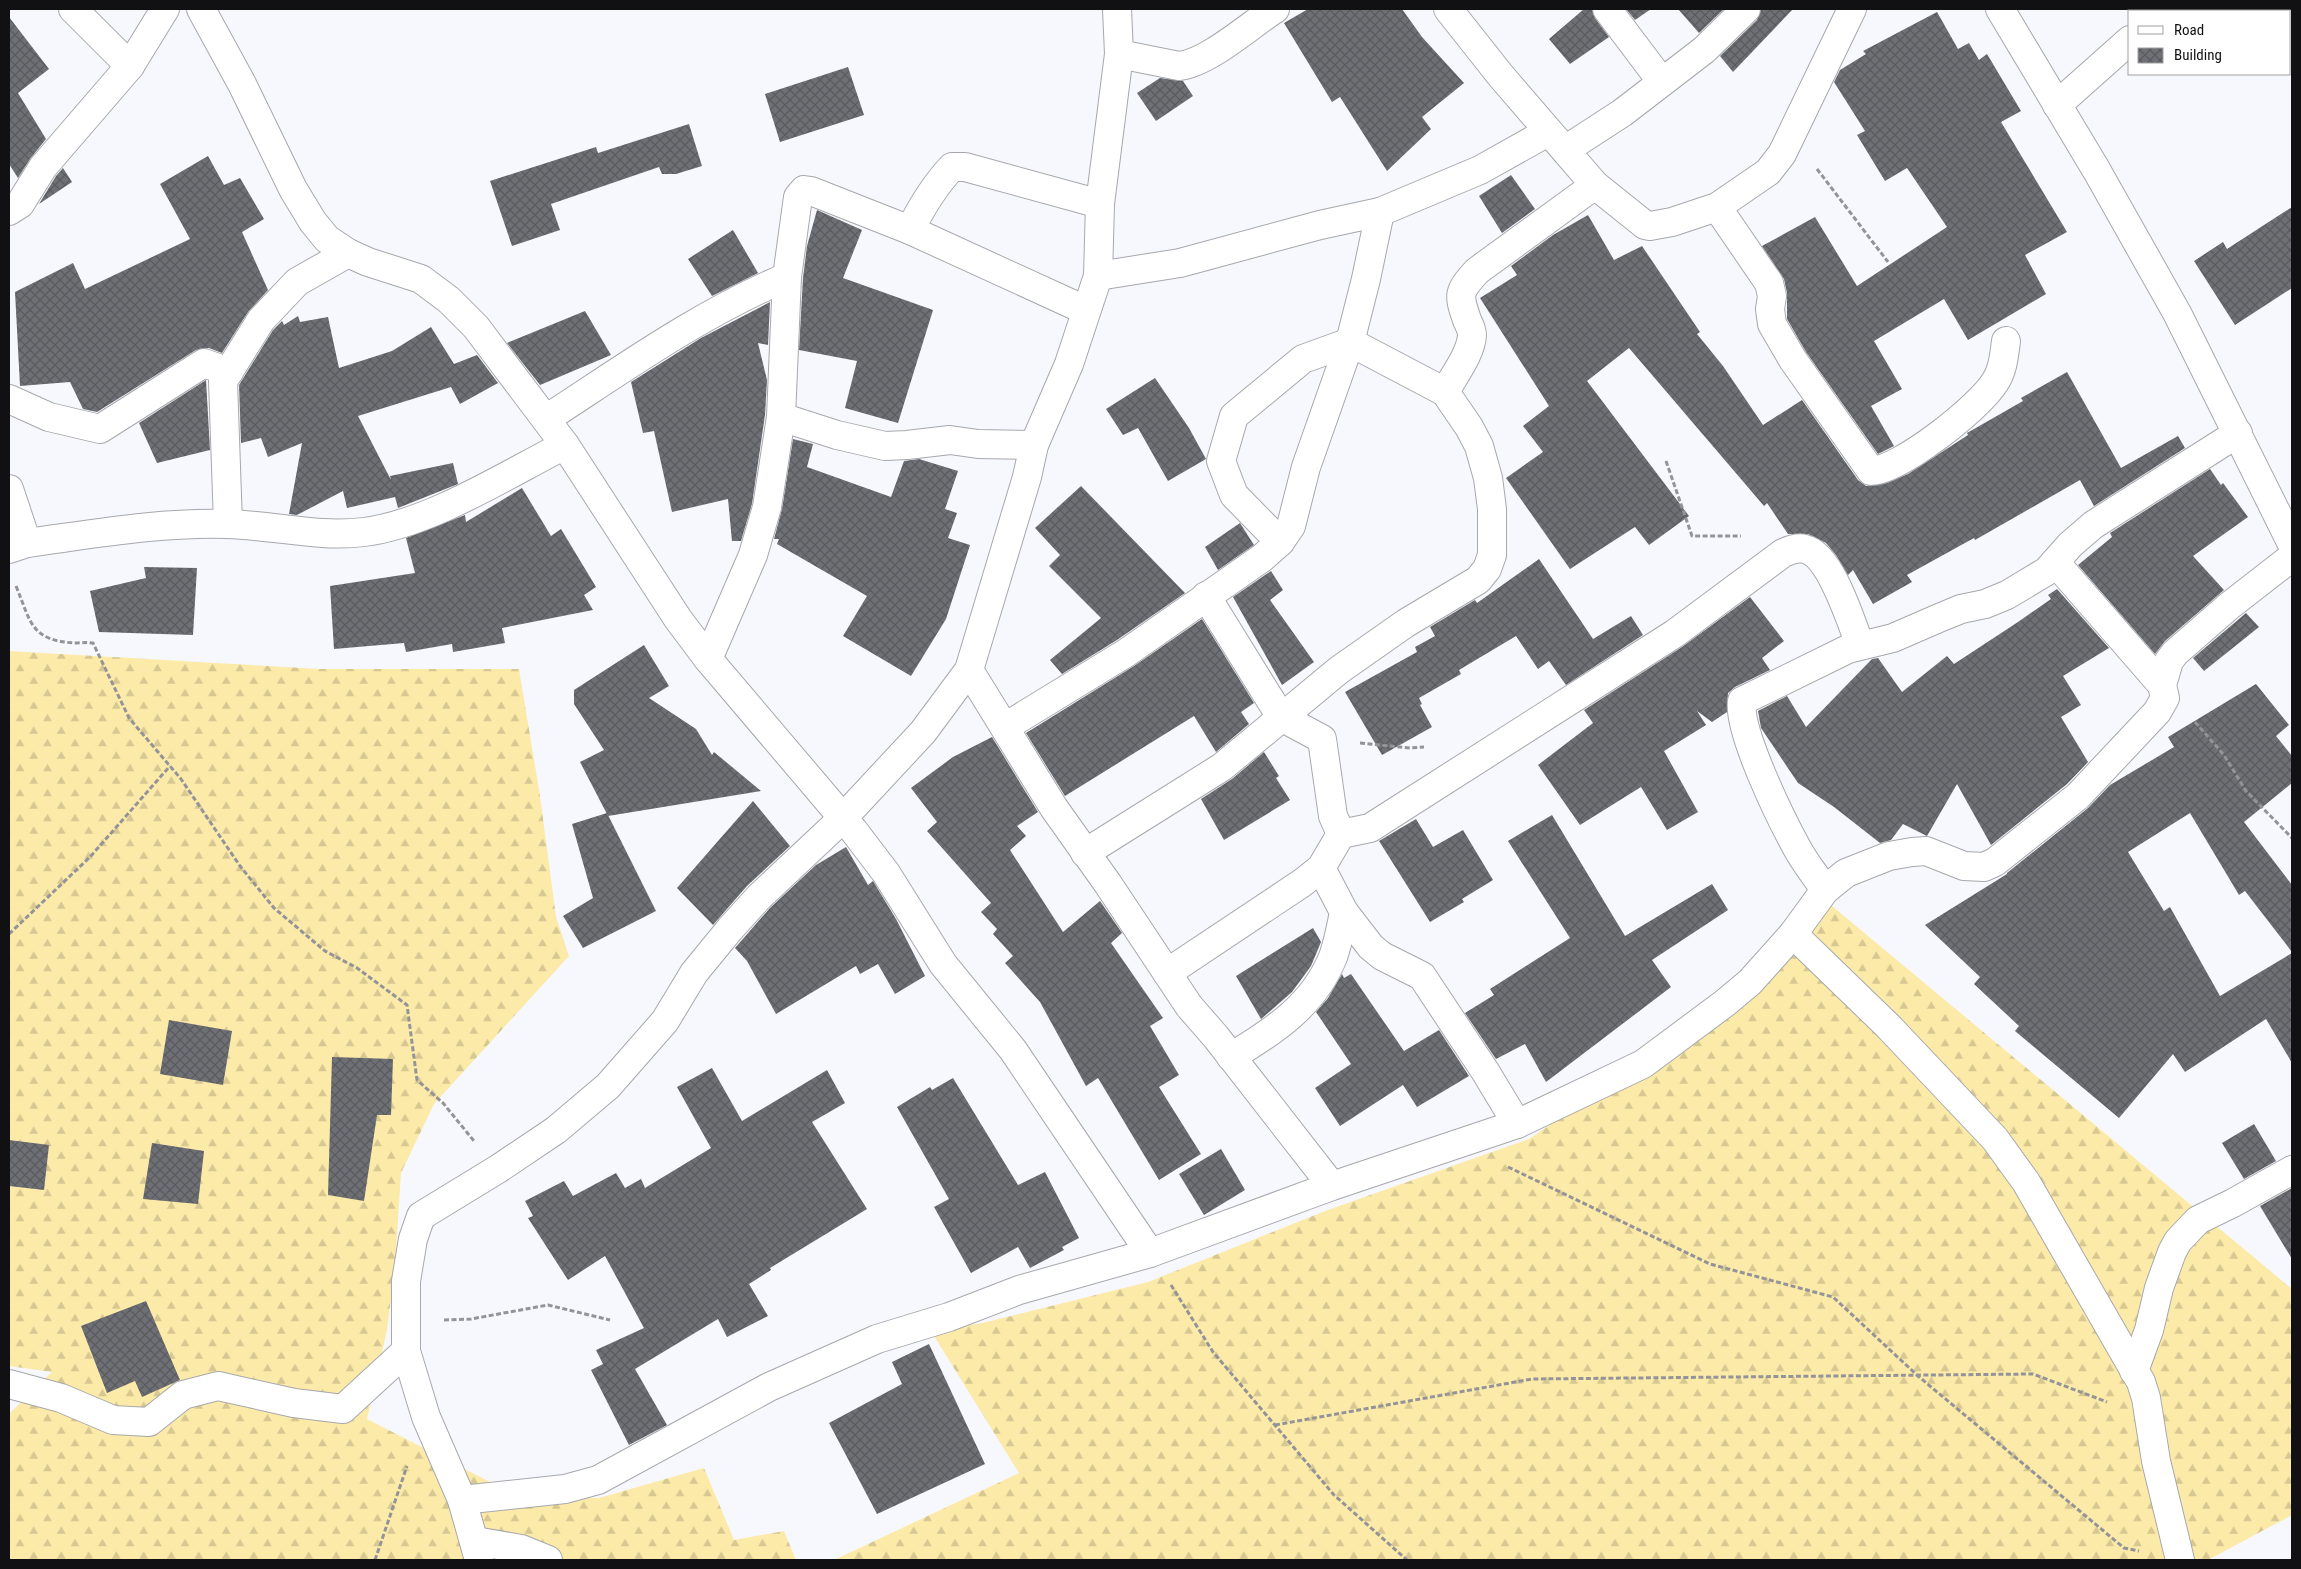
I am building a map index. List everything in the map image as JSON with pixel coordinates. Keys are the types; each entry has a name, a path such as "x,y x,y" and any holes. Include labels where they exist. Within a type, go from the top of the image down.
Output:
{"street":[{"path":"73,9 130,66"},
{"path":"9,211 20,204 43,167 130,66 165,9"},
{"path":"201,9 242,84 293,190 313,222 327,239 348,253 368,262 420,279 449,300 476,327 565,445 678,619 708,659 854,831 886,873 943,964 1014,1050 1150,1252"},
{"path":"548,1560 521,1549 477,1551 462,1500 426,1417 406,1351 406,1281 412,1239 421,1216 498,1169 556,1130 608,1086 666,1021 694,973 730,929 759,897 842,819 924,732 969,670 1027,477 1034,445 1069,364 1085,310 1098,276 1100,204 1119,54 1117,9"},
{"path":"1119,54 1185,66 1209,55 1275,9"},
{"path":"1607,9 1662,82"},
{"path":"1098,276 1180,263 1320,225 1380,212 1480,170 1557,141 1622,114 1704,50 1746,9"},
{"path":"1460,13 1557,141 1595,185 1639,221 1650,226 1691,217 1717,207 1768,172 1782,154 1852,9"},
{"path":"2000,9 2097,171 2178,313 2292,544"},
{"path":"2057,105 2128,42"},
{"path":"910,230 923,203 952,167 965,166 1100,204"},
{"path":"1445,392 1468,348 1472,336 1460,298 1461,290 1466,283 1482,267 1595,185"},
{"path":"708,659 753,555 765,515 781,417 786,278 798,197 804,190 812,191 910,230 1085,310"},
{"path":"1717,207 1769,284 1772,296 1770,309 1772,324 1793,360 1870,471 1887,467 1950,428 1967,414 1994,384 2001,373 2006,341"},
{"path":"1004,727 1126,653 1262,558 1280,542 1290,526 1306,468 1350,342 1380,212"},
{"path":"228,524 223,381 261,320 297,282 348,253"},
{"path":"546,419 702,320 786,278"},
{"path":"1085,853 1222,767 1339,670 1406,623 1478,580 1487,569 1492,554 1492,509 1488,478 1479,446 1470,427 1445,392 1350,342 1303,359 1234,416 1221,461 1234,495 1280,542"},
{"path":"9,399 50,417 100,429 204,363 229,372"},
{"path":"781,417 837,435 885,446 950,440 978,444 1034,445"},
{"path":"1825,890 1797,848 1751,747 1742,704 1747,698 1848,649 1893,638 1955,612 1998,600 2042,576 2070,544 2093,525 2238,433"},
{"path":"9,489 18,546 152,526 228,524 316,532 363,532 411,521 444,508 565,445"},
{"path":"1167,973 1321,868 1341,834 1370,828 1674,634 1783,553 1796,548 1806,549 1816,555 1827,569 1842,598 1860,645"},
{"path":"2162,685 2169,661 2180,648 2229,606 2292,557"},
{"path":"462,1500 565,1489 598,1480 769,1387 877,1339 949,1317 1019,1290 1150,1252 1332,1186 1516,1124 1643,1064 1750,982 1793,934 1825,890 1839,877 1858,867 1889,856 1912,852 1926,852 1964,866 1984,867 1995,862 2078,796 2132,741 2165,698 2162,685 2055,562"},
{"path":"1206,596 1281,717 1322,739 1333,816 1341,834"},
{"path":"969,670 1054,808 1189,1006 1332,1186"},
{"path":"1321,868 1344,912 1371,947 1382,956 1422,976 1485,1071 1516,1124"},
{"path":"1231,1057 1276,1028 1310,998 1334,955 1344,912"},
{"path":"1793,934 1888,1026 1995,1139 2026,1182 2144,1391 2156,1461 2180,1559"},
{"path":"2134,1371 2149,1330 2172,1252 2178,1241 2198,1220 2233,1204 2292,1170"},
{"path":"9,1384 61,1398 113,1420 149,1422 183,1395 218,1386 294,1403 343,1409 406,1351"}],"path":[{"path":"1791,135 1888,262"},
{"path":"1666,461 1692,536 1747,536 1783,553"},
{"path":"16,585 35,630 44,638 74,643 93,643 130,718 170,766 240,866 274,908 325,951 357,968 407,1005 417,1080 443,1103 498,1169"},
{"path":"2162,685 2224,755 2246,791 2292,838"},
{"path":"1322,739 1410,748 1426,747"},
{"path":"9,934 90,857 170,766"},
{"path":"1460,1144 1710,1264 1833,1297 1918,1376 2124,1548 2180,1559"},
{"path":"1150,1252 1213,1352 1334,1495 1407,1560"},
{"path":"406,1320 471,1319 548,1305 610,1320"},
{"path":"1275,1426 1532,1379 2033,1374 2150,1418"},
{"path":"375,1560 402,1478 426,1417"}],"green space":[{"path":"9,651 320,669 519,669 540,796 556,917 569,956 434,1104 401,1173 395,1266 387,1330 367,1419 521,1498 599,1498 704,1468 734,1540 784,1531 796,1560 9,1560 9,1414 52,1372 9,1366"},
{"path":"1820,896 2292,1289 2292,1515 2208,1560 834,1560 1019,1473 934,1336 947,1329 987,1322 1148,1282 1325,1211 1529,1139 1745,993"}],"building":[{"path":"1308,9 1402,9 1422,37 1464,83 1422,117 1431,129 1387,171 1340,97 1332,102 1284,23"},
{"path":"1584,9 1592,9 1595,18 1609,37 1570,64 1549,39"},
{"path":"1626,9 1651,9 1635,20"},
{"path":"1678,9 1724,9 1699,33"},
{"path":"1761,9 1793,9 1733,72 1720,56 1757,20"},
{"path":"1937,12 1958,49 1969,43 1979,60 1987,54 2021,111 2001,122 2067,232 2025,255 2046,294 1968,340 1944,299 1874,341 1902,389 1871,406 1894,446 1878,454 1806,352 1787,319 1787,293 1784,279 1762,246 1815,217 1857,286 1947,227 1907,168 1885,181 1857,135 1865,131 1834,82 1840,70 1866,54 1863,51"},
{"path":"9,17 49,69 18,93 46,139 18,178 9,164"},
{"path":"848,67 864,115 780,142 765,94"},
{"path":"1160,78 1183,81 1193,96 1156,121 1137,93"},
{"path":"689,124 702,166 676,174 662,174 659,167 551,204 560,230 512,246 490,181 596,147 598,153"},
{"path":"208,156 224,185 240,178 264,219 242,232 268,290 248,312 222,353 209,348 196,350 97,412 83,409 70,382 20,386 15,292 73,263 85,289 190,239 160,184"},
{"path":"63,168 72,182 39,204 56,176"},
{"path":"1511,175 1535,209 1502,233 1479,196"},
{"path":"2292,207 2292,288 2235,325 2194,261 2223,242 2227,249"},
{"path":"817,210 862,230 843,278 933,310 898,423 845,408 857,361 799,350 803,278 807,246"},
{"path":"1588,215 1614,260 1642,246 1700,332 1697,334 1723,366 1763,425 1802,400 1858,480 1866,486 1887,483 1908,474 1968,435 1967,433 2023,401 2021,398 2067,372 2121,468 2178,436 2185,448 2094,506 2080,480 1975,540 1974,538 1907,575 1912,582 1873,604 1853,570 1848,575 1826,543 1808,534 1788,534 1767,503 1764,506 1629,348 1587,381 1689,516 1649,545 1635,527 1570,569 1506,478 1543,452 1523,426 1549,406 1480,298 1517,275 1511,266 1553,235"},
{"path":"733,230 758,273 712,296 688,259"},
{"path":"770,302 768,345 758,343 767,380 765,415 752,504 741,541 732,541 728,499 672,512 654,431 643,433 631,382 701,338"},
{"path":"585,311 611,355 540,385 507,343"},
{"path":"298,316 300,322 328,317 339,368 392,351 431,327 454,364 477,355 498,383 460,404 451,387 358,416 391,480 390,476 453,463 458,484 398,508 395,497 347,508 343,491 297,515 289,514 302,443 268,457 261,438 241,443 239,385 273,330 282,321 284,325"},
{"path":"1155,378 1189,428 1206,459 1168,481 1138,428 1123,435 1106,409"},
{"path":"206,380 210,450 157,463 139,423"},
{"path":"793,439 813,444 807,467 891,497 904,461 919,459 958,471 945,509 957,513 948,538 970,545 946,619 911,676 843,636 867,596 777,544 779,539 774,539 782,509"},
{"path":"2210,469 2221,485 2223,483 2248,517 2193,556 2224,590 2165,641 2155,654 2078,565 2112,537 2110,533"},
{"path":"1081,486 1185,593 1117,640 1062,674 1050,660 1101,618 1049,566 1060,555 1035,528"},
{"path":"522,488 551,536 561,529 596,587 584,595 593,610 502,628 505,643 453,652 452,644 406,652 404,643 334,649 330,586 415,573 406,538 465,515 466,522"},
{"path":"1240,523 1254,545 1218,570 1205,547"},
{"path":"1539,559 1593,639 1631,616 1643,635 1566,685 1549,661 1538,669 1516,636 1459,670 1461,674 1419,698 1422,704 1420,705 1432,727 1382,755 1345,692 1417,652 1415,647 1435,636 1430,627 1475,600 1477,603"},
{"path":"144,567 197,568 193,635 99,632 90,591 146,578"},
{"path":"1271,571 1283,590 1270,600 1314,662 1282,685 1233,597"},
{"path":"2057,589 2109,648 2063,676 2081,705 2061,717 2088,762 2067,784 1991,845 1957,784 1927,836 1903,824 1891,840 1880,843 1834,807 1798,783 1761,728 1758,711 1787,696 1806,727 1872,659 1878,658 1902,692 1947,656 1954,664 2018,622 2051,599 2048,595"},
{"path":"1750,597 1784,641 1762,658 1770,670 1735,687 1728,693 1727,712 1712,722 1697,711 1706,725 1664,751 1698,812 1667,830 1641,787 1580,825 1538,765 1593,723 1584,710 1682,647"},
{"path":"2246,613 2259,627 2204,671 2193,658"},
{"path":"1202,619 1254,703 1241,712 1249,724 1216,752 1194,716 1065,796 1026,733 1134,666"},
{"path":"644,645 669,686 649,698 696,729 712,755 714,752 761,791 608,816 580,762 604,750 574,704 574,690"},
{"path":"2256,684 2289,725 2276,736 2292,756 2292,783 2244,822 2292,885 2292,952 2245,891 2239,895 2190,813 2128,852 2164,911 2170,907 2220,996 2292,953 2292,1063 2266,1019 2185,1072 2173,1054 2119,1118 2015,1031 2019,1026 1974,984 1980,977 1925,925 2007,874 2088,808 2110,785 2174,747 2168,737"},
{"path":"992,737 1038,812 1017,826 1026,836 1010,850 1063,932 1100,901 1122,933 1111,943 1163,1018 1150,1026 1179,1075 1159,1087 1201,1154 1159,1180 1098,1078 1086,1086 1040,1002 1005,963 1013,956 993,934 997,929 981,912 991,903 927,831 937,822 911,788 953,757"},
{"path":"1264,752 1279,776 1276,778 1290,800 1224,840 1201,799 1232,779"},
{"path":"753,801 790,846 747,886 713,925 677,888"},
{"path":"607,813 656,911 583,948 563,916 593,898 572,824"},
{"path":"1552,815 1625,936 1712,884 1728,910 1652,960 1671,987 1546,1082 1525,1044 1496,1059 1465,1013 1494,995 1490,989 1570,938 1508,841"},
{"path":"1416,819 1433,847 1463,830 1493,880 1462,899 1464,902 1430,922 1379,841"},
{"path":"846,847 868,885 873,881 896,919 925,976 895,994 878,964 860,974 856,966 776,1014 747,961 735,948 770,908 816,865"},
{"path":"1313,928 1321,942 1311,966 1292,992 1261,1019 1236,976"},
{"path":"1342,974 1344,978 1351,974 1404,1051 1439,1030 1469,1076 1417,1107 1403,1085 1340,1126 1315,1088 1351,1064 1316,1012 1328,998"},
{"path":"169,1020 232,1031 223,1085 160,1074"},
{"path":"332,1057 393,1059 391,1115 377,1115 364,1201 328,1195"},
{"path":"712,1068 742,1121 827,1070 845,1103 812,1122 867,1209 770,1268 771,1270 749,1284 768,1316 727,1337 718,1319 635,1369 667,1425 629,1445 591,1370 603,1364 596,1350 644,1328 605,1256 568,1280 528,1218 533,1216 525,1201 564,1181 573,1196 616,1173 625,1188 641,1179 645,1188 711,1148 677,1087"},
{"path":"953,1078 1018,1185 1045,1172 1079,1238 1062,1247 1064,1250 1030,1268 1018,1247 971,1273 934,1207 949,1199 897,1107 930,1087 932,1090"},
{"path":"2254,1124 2276,1161 2244,1179 2222,1143"},
{"path":"9,1140 49,1145 44,1190 9,1186"},
{"path":"152,1143 204,1151 198,1204 143,1199"},
{"path":"1221,1149 1245,1190 1204,1215 1179,1174"},
{"path":"2292,1188 2292,1259 2260,1206"},
{"path":"146,1301 180,1380 142,1397 135,1381 107,1393 81,1326"},
{"path":"929,1344 985,1464 877,1514 829,1423 902,1384 892,1362"}]}
